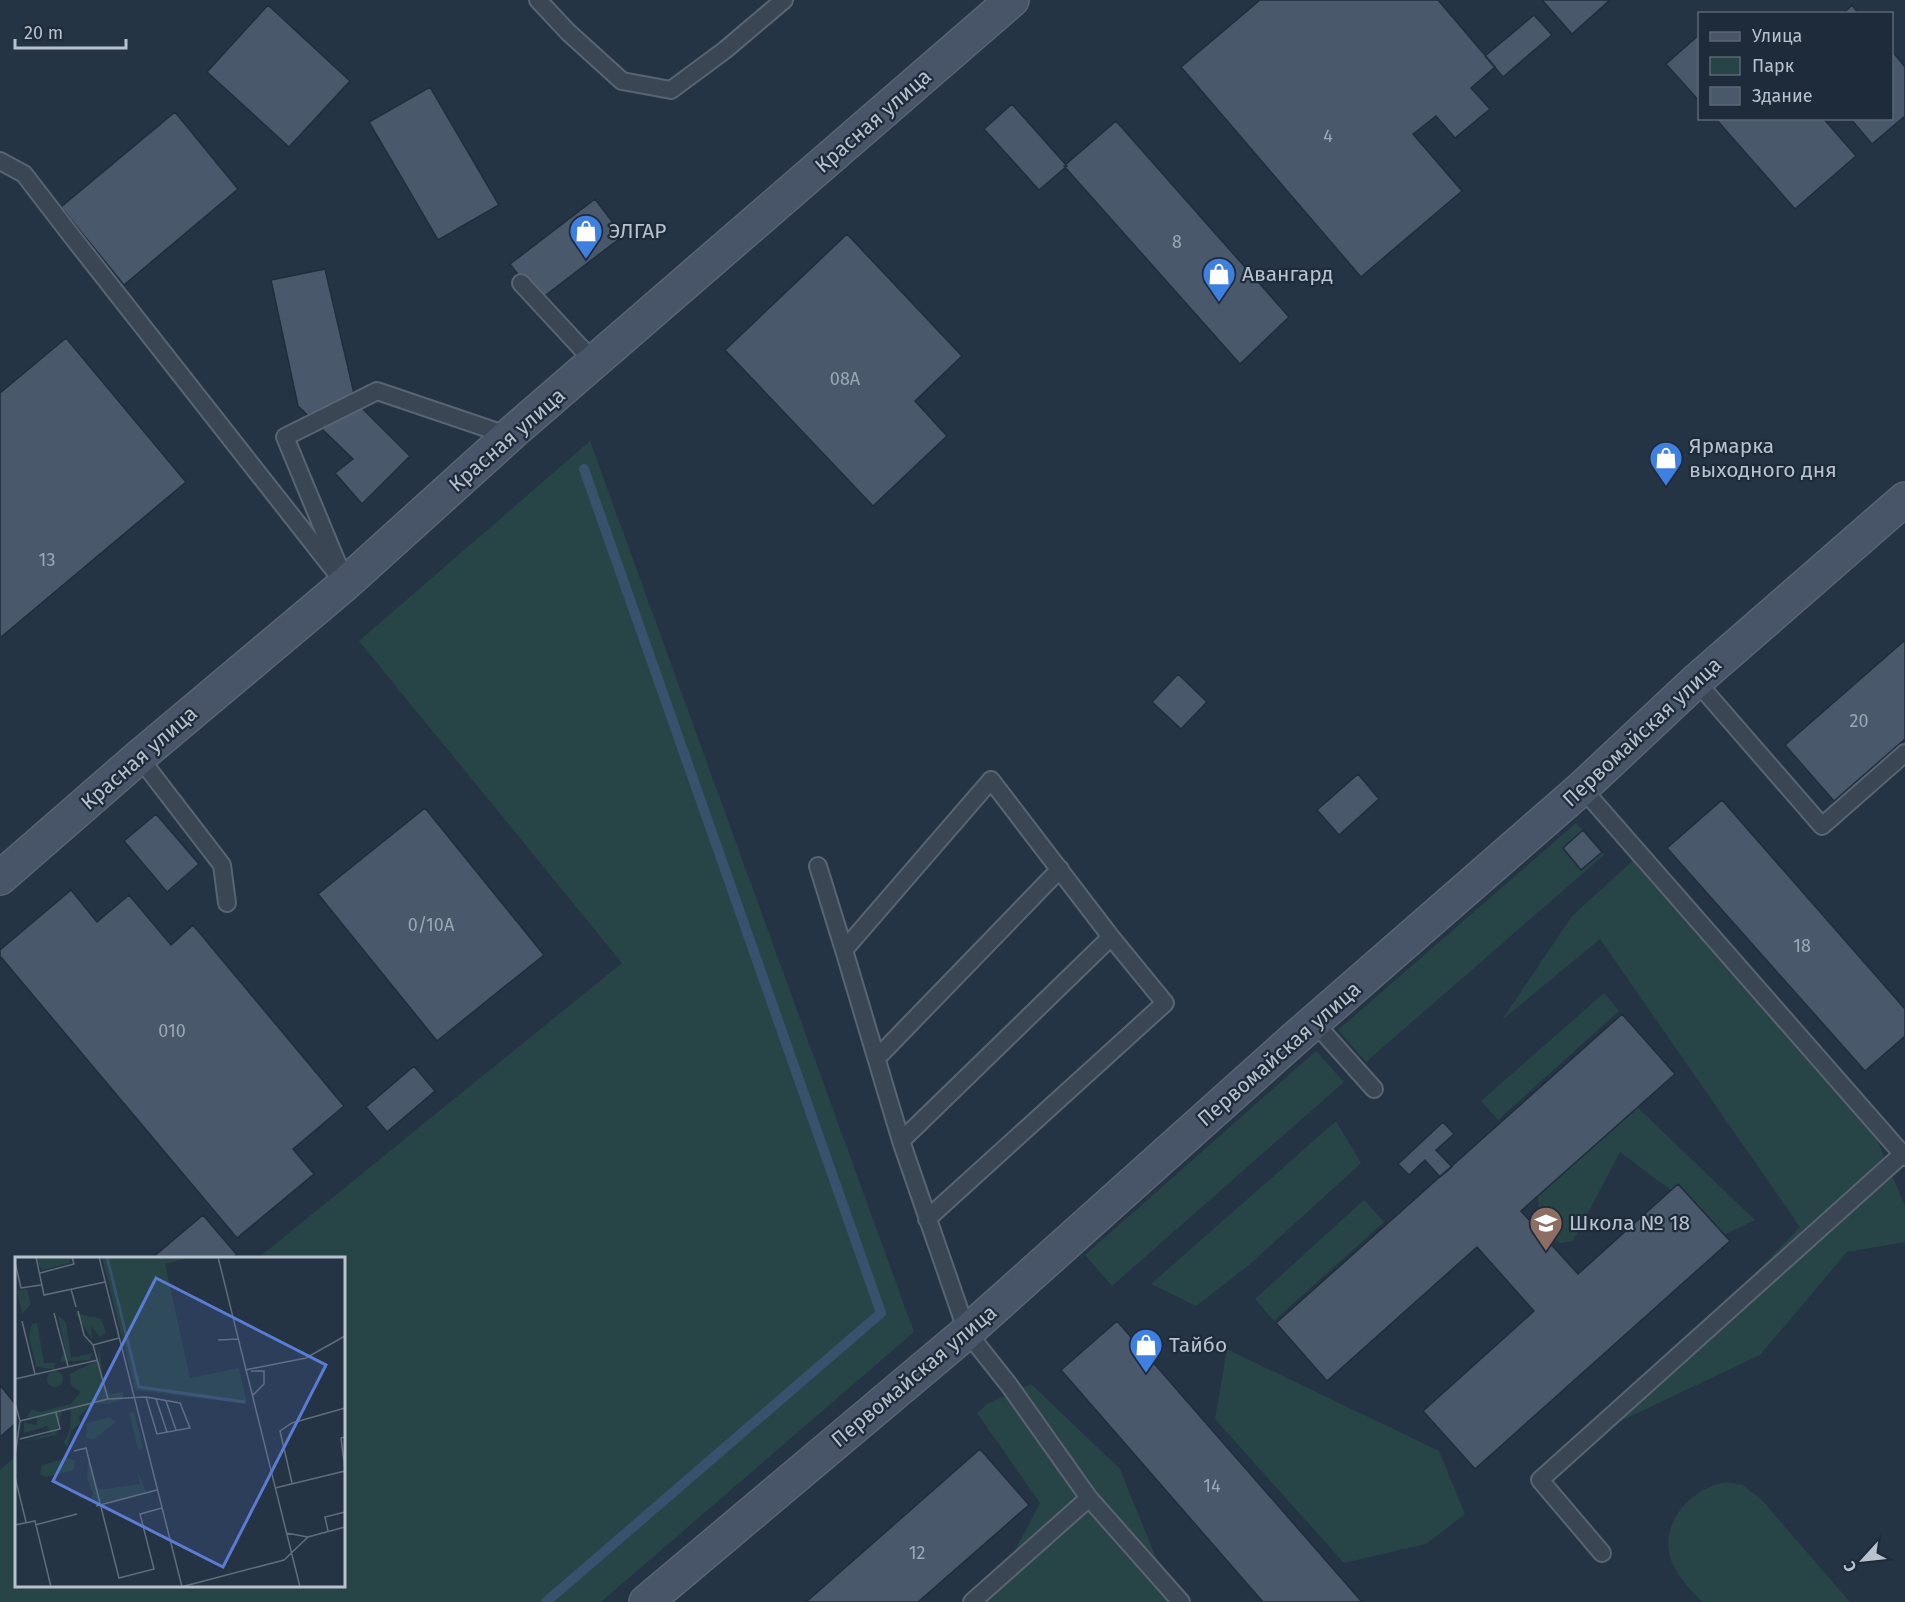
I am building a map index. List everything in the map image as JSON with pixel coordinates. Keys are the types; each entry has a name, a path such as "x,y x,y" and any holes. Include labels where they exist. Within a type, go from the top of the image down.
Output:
{"street":[{"name":"Красная улица","path":"0,878 345,584 513,432 1012,0"},
{"name":"Первомайская улица","path":"646,1602 967,1332 1314,1022 1582,788 1696,681 1905,499"}],"lane":[{"path":"538,0 568,32 622,81 671,90 725,50 784,0"},
{"path":"0,161 24,174 345,584"},
{"path":"521,283 595,363"},
{"path":"345,584 339,564 285,438 377,391 495,431 513,432"},
{"path":"1696,681 1822,826 1905,753"},
{"path":"140,757 222,865 227,903"},
{"path":"844,950 991,780 1111,937 1165,1003 927,1219"},
{"path":"1582,788 1904,1155 1540,1480 1602,1553"},
{"path":"818,866 901,1141 967,1332 1009,1385 1089,1498 1181,1602"},
{"path":"877,1058 1060,869"},
{"path":"901,1141 1111,937"},
{"path":"1314,1022 1374,1089"},
{"path":"972,1602 1089,1498"}],"green space":[{"path":"590,441 914,1332 601,1602 0,1602 0,1470 15,1457 15,1587 345,1587 345,1257 259,1257 622,963 359,641"},
{"path":"1576,823 1583,830 1563,849 1581,869 1602,852 1604,855 1366,1062 1338,1030"},
{"path":"1639,855 1854,1085 1905,1206 1905,1242 1847,1252 1760,1355 1608,1427 1800,1227 1600,939 1502,1020 1572,916"},
{"path":"1604,993 1619,1011 1498,1120 1481,1101"},
{"path":"1316,1051 1344,1082 1112,1286 1085,1255"},
{"path":"1637,1107 1755,1220 1724,1235 1709,1219 1620,1152 1573,1241 1560,1243 1540,1232 1538,1196"},
{"path":"1336,1121 1361,1163 1249,1265 1196,1306 1151,1284"},
{"path":"1364,1200 1384,1222 1274,1321 1255,1299"},
{"path":"1227,1349 1439,1451 1465,1514 1426,1544 1344,1563 1215,1419"},
{"path":"1031,1384 1120,1469 1174,1602 980,1602 992,1594 1040,1503 977,1413 987,1404"},
{"path":"1726,1482 1742,1485 1760,1498 1850,1602 1702,1602 1677,1572 1671,1560 1668,1547 1669,1533 1680,1510 1690,1500 1713,1486"}],"building":[{"path":"1260,0 1438,0 1495,67 1471,88 1490,109 1455,138 1436,116 1413,134 1462,191 1361,277 1181,67"},
{"path":"1542,0 1610,0 1572,34"},
{"path":"268,5 350,81 289,147 207,72"},
{"path":"1852,5 1857,12 1845,12"},
{"path":"1534,15 1552,35 1503,77 1485,56"},
{"path":"1698,36 1698,100 1666,64"},
{"path":"1893,52 1905,67 1905,116 1872,144 1852,120 1893,120"},
{"path":"430,87 499,205 438,240 369,122"},
{"path":"1012,104 1067,166 1039,190 984,129"},
{"path":"175,112 238,189 124,285 61,207"},
{"path":"1717,120 1825,120 1856,156 1795,209"},
{"path":"1116,121 1289,317 1240,364 1064,166"},
{"path":"595,199 623,236 538,301 510,264"},
{"path":"847,234 962,356 915,401 947,436 873,506 725,350"},
{"path":"325,269 356,402 410,456 362,504 335,473 353,459 298,406 271,280"},
{"path":"66,338 186,482 0,638 0,393"},
{"path":"1905,640 1905,739 1834,801 1785,745"},
{"path":"1178,674 1207,702 1181,729 1152,702"},
{"path":"1358,774 1379,799 1339,835 1317,810"},
{"path":"1722,800 1905,1009 1905,1036 1865,1071 1667,848"},
{"path":"425,808 544,955 437,1041 318,894"},
{"path":"156,814 199,864 167,892 124,841"},
{"path":"1583,830 1602,852 1581,870 1563,848"},
{"path":"71,890 97,922 129,895 171,945 193,925 344,1106 293,1149 314,1174 237,1238 0,956 0,950"},
{"path":"1622,1014 1675,1074 1521,1211 1578,1274 1678,1184 1730,1241 1475,1469 1423,1411 1534,1311 1477,1247 1327,1381 1276,1323"},
{"path":"414,1066 435,1091 387,1132 366,1107"},
{"path":"1443,1122 1454,1134 1436,1150 1452,1167 1440,1177 1425,1160 1409,1175 1398,1164"},
{"path":"203,1215 237,1255 234,1257 153,1257"},
{"path":"1117,1321 1362,1602 1263,1602 1061,1370"},
{"path":"0,1385 15,1404 15,1424 0,1437"},
{"path":"980,1449 1029,1505 918,1602 806,1602"}],"waterway":[{"path":"546,1602 881,1313 584,469"}],"place":[{"name":"ЭЛГАР","path":"586,260"},
{"name":"Авангард","path":"1219,303"},
{"name":"Ярмарка выходного дня","path":"1666,487"},
{"name":"Школа № 18","path":"1546,1252"},
{"name":"Тайбо","path":"1146,1374"}]}
